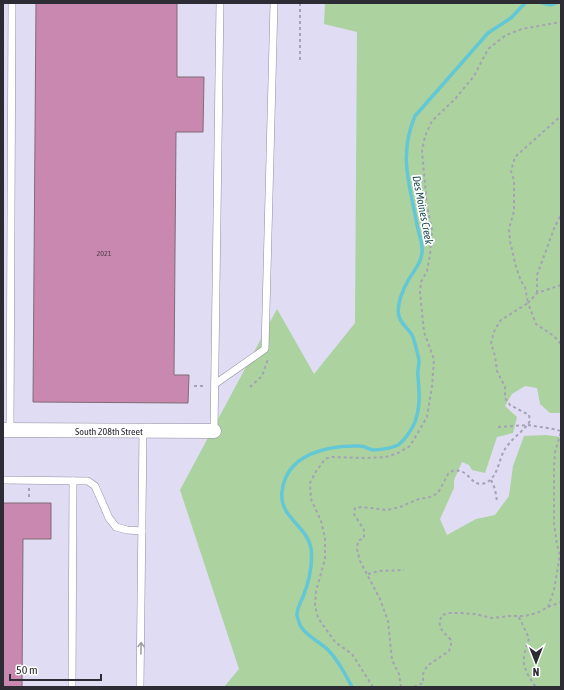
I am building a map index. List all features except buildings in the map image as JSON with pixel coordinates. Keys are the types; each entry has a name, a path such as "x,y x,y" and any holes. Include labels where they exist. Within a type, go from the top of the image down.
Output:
{"street":[{"name":"South 208th Street","path":"7,430 214,431"}],"lane":[{"path":"7,430 12,3"},
{"path":"214,431 220,3"},
{"path":"215,384 265,349 274,3"},
{"path":"140,687 143,431"},
{"path":"3,480 88,481 95,486 109,518 116,527 127,530 142,531"},
{"path":"72,687 73,481"}],"path":[{"path":"300,3 300,60"},
{"path":"373,687 352,654 335,642 318,618 315,605 316,591 325,559 325,538 321,521 311,499 310,483 325,459 331,457 386,457 398,453 410,446 427,417 432,386 434,359 424,332 420,292 421,282 426,271 430,255 432,230 427,206 422,151 425,136 432,121 474,76 488,49 506,35 522,29 561,22"},
{"path":"561,116 515,157 511,171 514,182 514,211 509,229 516,267 536,324 554,336 561,344"},
{"path":"537,293 537,274 555,226 561,215"},
{"path":"401,687 398,674 392,660 388,621 380,599 360,561 357,549 358,541 364,538 364,530 354,514 355,508 362,507 387,510 400,507 419,499 430,497 438,493 448,474 454,470 465,473 474,482 481,484 491,480 505,450 530,421 529,415 510,404 505,398 506,387 497,371 491,343 495,329 501,320 528,303 537,293 561,285"},
{"path":"250,387 262,376 268,358"},
{"path":"194,386 205,386"},
{"path":"498,427 528,425 561,432 555,452 554,468 554,523 556,545 560,555 554,590 548,606"},
{"path":"491,480 495,489 497,501"},
{"path":"29,487 29,497"},
{"path":"368,574 379,570 404,570"},
{"path":"414,687 423,683 423,674 427,666 449,651 451,646 451,640 440,627 439,622 442,615 449,613 460,613 475,614 492,618 510,616 519,617 537,613 548,606 561,602"},
{"path":"519,617 529,638 524,656 524,663 531,680 536,687"}],"green space":[{"path":"325,3 561,3 561,413 550,413 540,404 537,388 525,386 512,394 505,406 517,417 513,433 497,437 485,473 472,470 469,465 462,462 454,480 454,488 440,519 447,535 476,519 495,515 509,496 513,466 524,436 546,435 561,437 561,687 224,687 239,669 180,490 277,309 314,374 355,323 357,32 324,24"}],"waterway":[{"name":"Des Moines Creek","path":"352,687 333,655 309,636 298,620 297,614 299,606 309,579 311,548 304,533 289,515 282,501 282,492 285,479 291,469 300,460 310,454 334,447 362,446 373,450 393,447 398,445 403,440 414,425 419,405 419,361 413,337 401,322 398,312 402,292 419,264 422,253 407,170 407,144 410,131 415,116 488,33 511,18 525,3"},
{"name":"Des Moines Creek","path":"542,3 549,5 556,3"}]}
